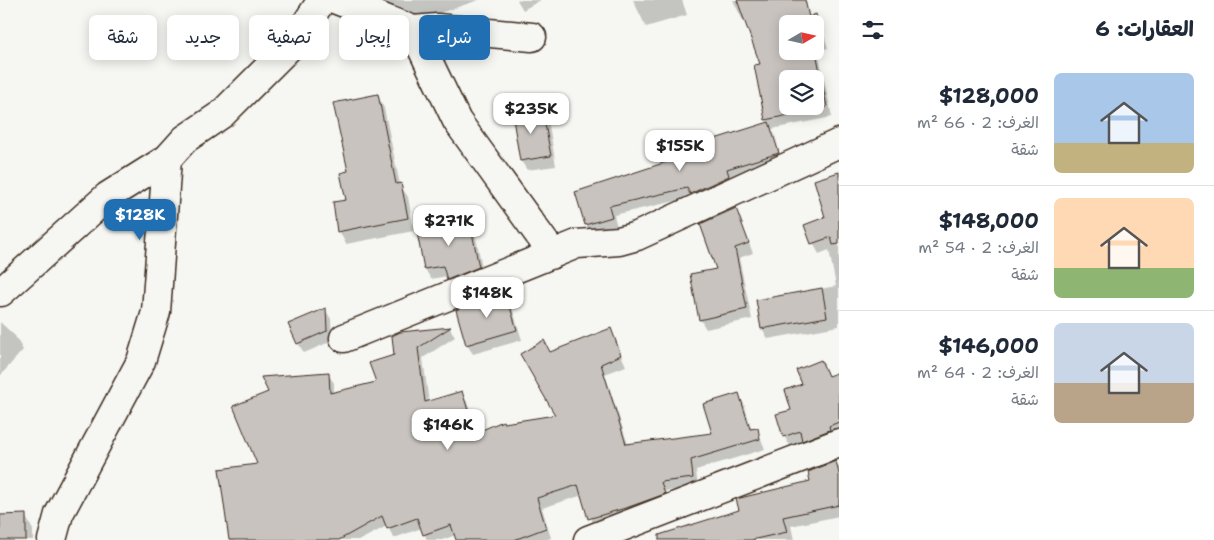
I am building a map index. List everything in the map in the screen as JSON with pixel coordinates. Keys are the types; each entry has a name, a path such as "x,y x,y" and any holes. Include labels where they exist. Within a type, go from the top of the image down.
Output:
{"street":[{"path":"1,292 108,196 167,159 186,138 222,114 294,42 322,0"},
{"path":"337,0 414,30 437,28 532,37"},
{"path":"414,30 457,121 553,254"},
{"path":"344,338 577,244 619,241 637,236 839,143"},
{"path":"52,540 59,514 141,361 152,329 156,312 167,159"},
{"path":"588,540 839,443"}],"building":[{"path":"737,0 805,0 809,15 779,15 779,60 818,60 820,70 779,70 779,115 789,115 765,120 754,65 760,64"},
{"path":"824,92 827,107 824,108"},
{"path":"378,94 396,184 401,183 408,218 337,232 333,202 346,200 340,173 348,171 333,103"},
{"path":"542,108 551,156 520,161 512,113"},
{"path":"769,122 779,153 727,169 729,176 690,194 687,188 609,206 612,217 585,225 575,192 703,150 702,143"},
{"path":"839,172 839,244 833,245 831,237 811,244 804,225 825,217 814,180"},
{"path":"736,208 749,243 735,248 747,309 699,320 690,274 716,269 700,224"},
{"path":"469,217 479,267 447,280 443,266 424,269 416,227"},
{"path":"822,288 827,317 761,329 756,300"},
{"path":"505,290 517,330 466,345 456,310"},
{"path":"326,308 327,331 297,344 288,324"},
{"path":"451,327 418,348 425,402 462,391 475,433 503,421 504,423 555,415 520,354 544,340 550,352 611,328 621,355 601,364 626,444 712,433 703,404 739,393 750,429 758,428 760,439 691,460 693,478 661,482 665,494 588,519 578,485 537,498 546,528 514,540 456,540 451,525 423,535 417,518 387,529 382,516 339,540 229,540 219,469 257,464 233,406 268,392 261,377 329,372 330,393 376,382 369,363 394,355 392,336 400,332"},
{"path":"821,360 828,376 839,372 839,422 829,426 830,430 802,441 800,431 783,437 776,414 791,410 785,390 802,384 796,370"},
{"path":"836,461 839,474 839,505 783,517 787,532 751,540 659,540 659,535 739,510 736,499 810,481 808,472"},
{"path":"26,514 26,540 0,540 0,515"}]}
